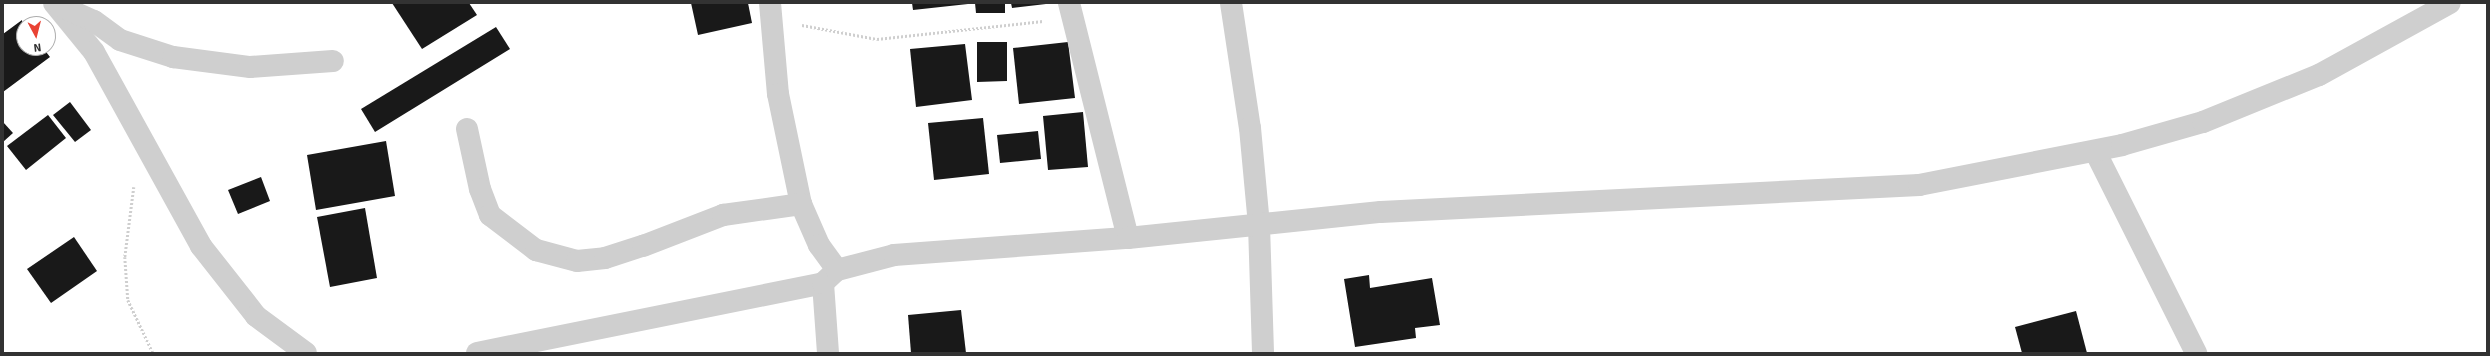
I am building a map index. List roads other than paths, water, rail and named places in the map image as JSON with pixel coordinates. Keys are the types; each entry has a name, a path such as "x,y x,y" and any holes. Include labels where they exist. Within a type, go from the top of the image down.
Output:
{"street":[{"path":"1231,3 1250,128 1258,225 1263,353"},
{"path":"477,353 830,276 894,255 1128,238 1381,212 1919,185 2095,150 2203,122 2319,75 2450,3"},
{"path":"55,4 94,21 120,40 173,57 250,67 333,61"},
{"path":"55,4 94,52 200,246 256,316 306,353"},
{"path":"770,10 778,94 801,204 819,245 830,276 828,353"},
{"path":"1069,10 1128,238"},
{"path":"467,129 480,189 490,215 536,250 577,262 605,258 643,246 723,215 801,204"},
{"path":"2095,150 2196,353"}]}
